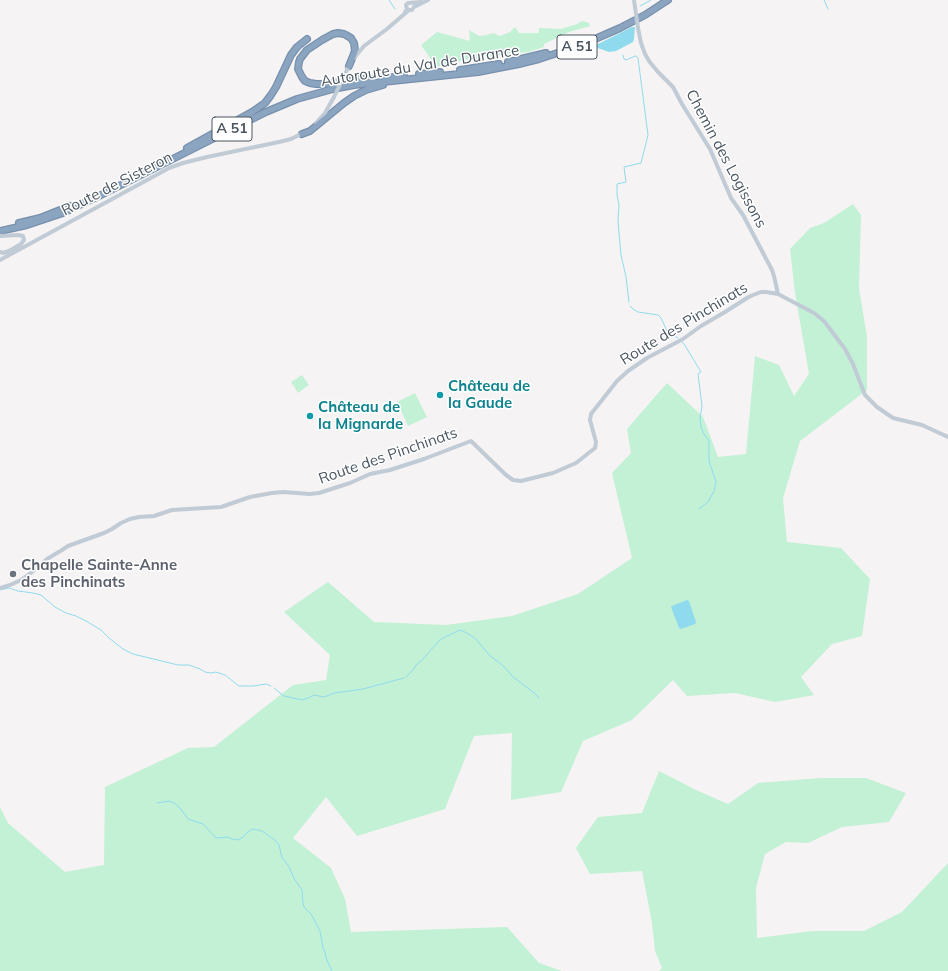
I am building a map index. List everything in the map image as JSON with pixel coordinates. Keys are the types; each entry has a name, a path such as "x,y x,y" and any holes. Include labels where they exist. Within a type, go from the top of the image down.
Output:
{"highway":[{"name":"Autoroute du Val de Durance","path":"0,227 40,218 84,200 282,101 328,87 373,79 460,70 526,59 577,43 635,16 662,0"},
{"name":"Autoroute du Val de Durance","path":"0,231 27,225 63,214 266,112 297,99 333,89 478,72 539,59 579,46 620,28 645,15 668,0"},
{"path":"349,66 355,51 354,43 349,36 341,33 333,34 307,50 298,62 298,69 302,77 305,81 310,83 328,84 360,79 373,79"},
{"path":"187,148 252,112 265,103 276,87 291,55 297,47 307,39"},
{"path":"302,134 310,131 354,96 376,86 478,72"}],"street":[{"name":"Chemin des Logissons","path":"634,0 641,43 645,54 658,72 672,85 682,104 706,141 729,194 743,215 772,270 778,294"},
{"path":"413,5 412,10 408,10 406,6 410,2 413,5 426,1"},
{"name":"Route de Sisteron","path":"0,259 160,173 178,165 206,157 291,139 302,134 312,127 328,109 349,66 364,46 387,29 408,10"},
{"path":"0,236 18,235 23,236 24,239 23,242 17,247 6,252 0,252"},
{"name":"Route des Pinchinats","path":"0,588 21,580 47,559 68,546 104,533 120,523 130,519 154,516 172,510 221,506 250,497 272,493 319,493 370,474 390,470 424,459 471,441 513,480 521,481 553,473 576,463 595,448 596,442 590,420 591,414 617,381 628,371 647,358 684,339 701,326 747,298 766,292 778,294 814,313 824,321 845,349 865,394 877,407 893,418 922,425 948,438"}],"green space":[{"path":"582,21 589,23 590,26 569,32 544,44 544,47 528,52 474,58 436,67 421,45 437,32 470,41 469,30 479,36 493,33 500,36 510,32 515,27 519,33 539,33 539,28 561,29"},
{"path":"853,204 861,215 859,288 867,337 867,390 800,441 783,498 787,542 841,548 870,579 862,636 832,644 801,677 814,695 775,702 735,693 687,696 673,680 632,720 583,741 561,792 511,800 512,733 474,736 445,809 357,836 326,797 293,838 331,868 345,899 351,932 507,927 539,963 562,971 0,971 0,807 8,823 65,872 104,865 105,787 188,748 214,747 293,685 326,680 330,655 284,612 328,582 374,622 446,625 512,616 578,594 632,558 612,473 631,453 627,429 667,383 703,417 718,457 746,454 755,356 779,365 794,396 809,374 795,293 790,249 810,228 824,223"},
{"path":"302,375 309,385 298,393 291,382"},
{"path":"415,393 427,417 408,426 397,402"},
{"path":"659,771 728,804 758,783 821,778 866,778 906,793 889,822 842,827 808,843 786,842 765,854 756,888 757,938 812,931 864,931 902,912 948,863 948,971 659,971 662,968 655,951 652,923 642,871 590,874 576,848 598,817 642,813"}],"water":[{"path":"632,27 635,27 633,42 616,51 609,52 594,46"},
{"path":"687,600 689,601 696,622 695,624 681,629 679,628 671,607"}],"waterway":[{"path":"389,0 395,9"},
{"path":"640,6 651,0"},
{"path":"824,0 828,9"},
{"path":"623,55 624,59 626,60 635,56 638,58 648,135 641,163 624,167 626,182 617,184 621,255 626,277 629,302"},
{"path":"630,306 638,312 658,315 668,333 678,338"},
{"path":"682,342 701,372 698,374 702,406 700,418 701,427 709,441 709,461 716,482 714,491 708,502 699,509"},
{"path":"0,590 9,588 41,595 55,607 76,616 101,630 123,649 133,654 178,665 189,665 205,672 216,672 225,675 239,686 266,684 271,686"},
{"path":"406,677 439,641 460,630 475,638 490,656 539,698"},
{"path":"274,688 284,696 302,700 314,695 324,697 335,693 363,689 404,678"},
{"path":"157,803 169,801 174,803 180,808 188,819 203,824 216,838 228,837 238,840 253,829 262,831 276,841 279,845 282,858 288,865 295,880 302,890 304,907 311,914 320,931 323,948 332,971"}],"place":[{"name":"Château de la Gaude","path":"440,395"},
{"name":"Château de la Mignarde","path":"310,416"},
{"name":"Chapelle Sainte-Anne des Pinchinats","path":"13,574"}]}
